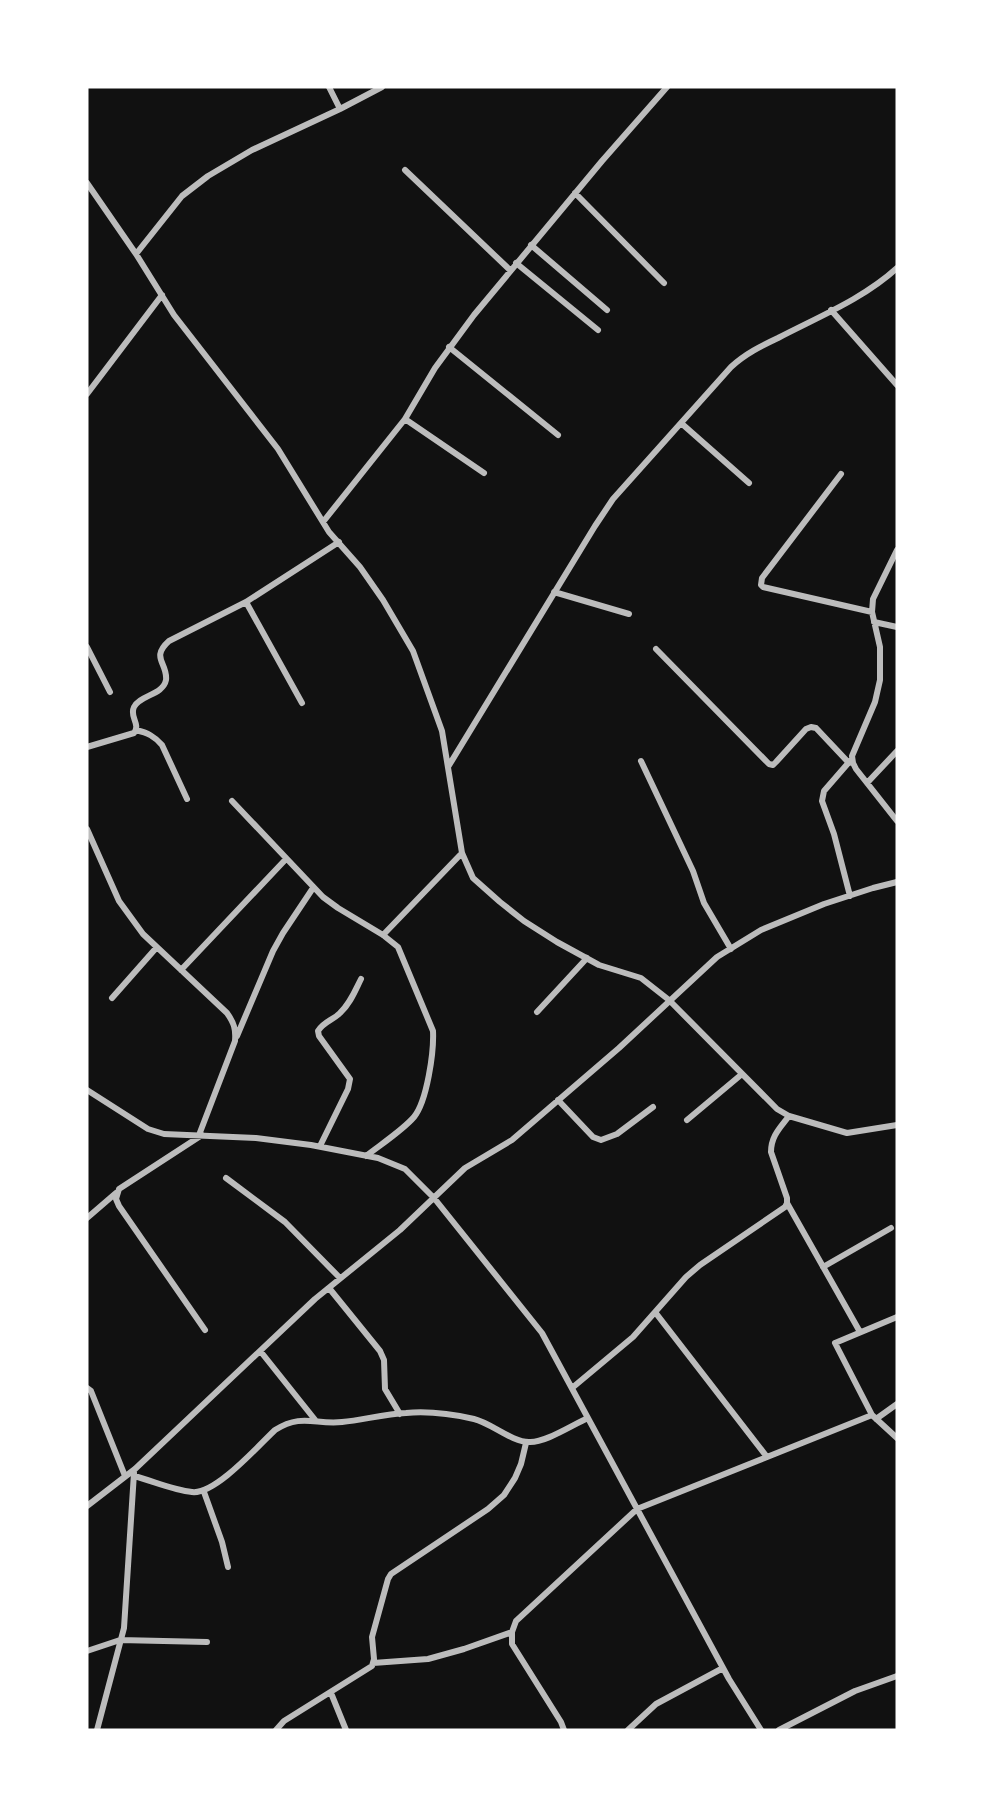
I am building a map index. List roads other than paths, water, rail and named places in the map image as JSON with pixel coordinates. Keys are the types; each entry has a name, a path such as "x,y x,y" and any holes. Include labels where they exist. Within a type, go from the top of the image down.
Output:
{"street":[{"path":"330,87 340,109"},
{"path":"136,254 182,196 208,176 252,150 382,87"},
{"path":"323,522 405,419 449,347 510,270 667,87"},
{"path":"405,170 510,270"},
{"path":"87,183 136,254 174,315 278,449 323,522 366,575 413,651 442,731 462,853 473,878 532,926 599,965 641,978 669,1000 777,1109 789,1116 847,1133 897,1125"},
{"path":"575,193 664,283"},
{"path":"531,246 607,310"},
{"path":"516,263 598,330"},
{"path":"448,766 613,499 681,423 738,360 874,286 897,268"},
{"path":"87,394 162,295"},
{"path":"831,310 897,386"},
{"path":"449,347 558,435"},
{"path":"405,419 484,473"},
{"path":"681,423 749,483"},
{"path":"841,474 762,578 761,585 872,612"},
{"path":"136,730 132,714 135,704 163,688 165,683 166,676 160,658 163,646 246,602 339,542"},
{"path":"850,896 834,834 822,801 824,791 851,761 854,748 875,702 880,680 880,647 872,612 873,599 897,550"},
{"path":"554,592 629,614"},
{"path":"246,602 302,703"},
{"path":"874,622 897,627"},
{"path":"87,647 110,692"},
{"path":"656,649 769,764 773,765 806,729 816,728 853,763 897,821"},
{"path":"87,747 134,733 136,730"},
{"path":"136,730 149,733 162,745 186,799"},
{"path":"867,783 897,751"},
{"path":"641,761 693,871 704,903 731,949"},
{"path":"232,801 314,888 338,908 383,935 398,947 433,1031 434,1042 424,1099 420,1109 413,1119 366,1156"},
{"path":"87,829 119,901 143,934 227,1013 236,1030 235,1041"},
{"path":"383,935 462,853"},
{"path":"181,970 286,859"},
{"path":"87,1506 125,1476 134,1473 329,1288 400,1230 465,1168 512,1140 619,1048 717,957 761,930 850,896 897,882"},
{"path":"87,1218 119,1189 201,1135 235,1041 273,951 314,888"},
{"path":"112,998 157,947"},
{"path":"537,1012 587,958"},
{"path":"320,1146 350,1084 348,1076 319,1036 318,1030 348,1004 361,979"},
{"path":"687,1120 742,1074"},
{"path":"87,1090 148,1129 165,1134 256,1138 320,1146 378,1158 405,1169 434,1198 542,1333 723,1668 761,1730"},
{"path":"558,1100 593,1137 601,1140 617,1134 653,1107"},
{"path":"572,1388 633,1337 686,1277 700,1265 785,1207 788,1198 771,1152 771,1145 772,1137 789,1116"},
{"path":"226,1178 285,1222 340,1278"},
{"path":"117,1193 116,1199 119,1206 205,1330"},
{"path":"787,1203 860,1332"},
{"path":"823,1267 891,1228"},
{"path":"329,1288 380,1351 384,1360 385,1389 400,1413"},
{"path":"655,1312 767,1457"},
{"path":"897,1317 835,1343 874,1417 897,1438"},
{"path":"261,1352 316,1421"},
{"path":"87,1388 91,1391 125,1476"},
{"path":"564,1730 512,1644 512,1632 516,1621 637,1509 874,1417 897,1404"},
{"path":"134,1473 193,1492 204,1492 220,1483 275,1430 295,1421 338,1423 400,1413 438,1413 477,1420 526,1443 538,1441 588,1418"},
{"path":"276,1730 284,1721 372,1666 372,1637 391,1574 488,1509 504,1495 515,1479 526,1443"},
{"path":"97,1730 124,1628 134,1473"},
{"path":"204,1492 222,1542 228,1567"},
{"path":"373,1663 428,1659 512,1632"},
{"path":"87,1651 120,1640 207,1642"},
{"path":"628,1730 656,1704 723,1668"},
{"path":"779,1730 855,1691 897,1676"},
{"path":"331,1692 346,1730"}]}
